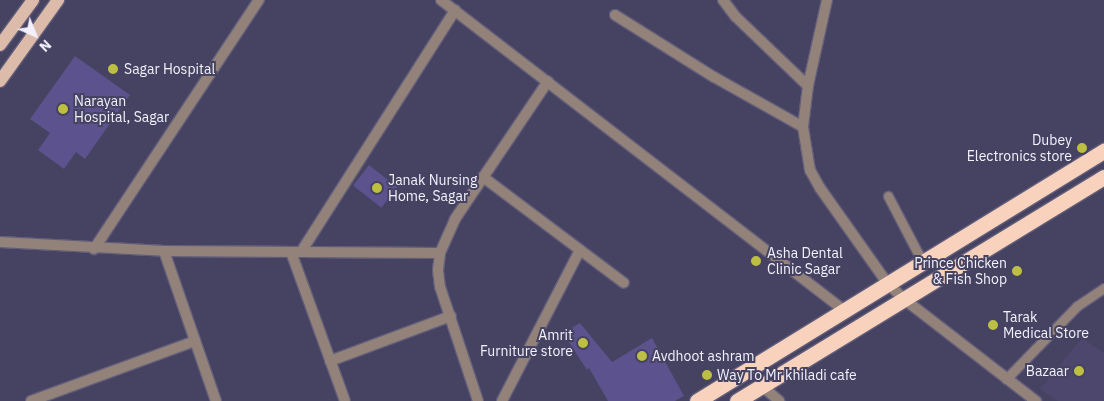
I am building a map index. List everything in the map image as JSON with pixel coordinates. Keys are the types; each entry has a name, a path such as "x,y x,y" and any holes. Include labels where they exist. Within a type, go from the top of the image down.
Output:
{"highway":[{"path":"696,401 1104,151"},
{"path":"737,401 1104,177"}],"main road":[{"path":"0,45 32,0"},
{"path":"0,81 58,0"}],"street":[{"path":"94,249 259,0"},
{"path":"441,0 845,311"},
{"path":"723,0 736,17 808,86"},
{"path":"827,0 808,86 803,127 810,170 820,188 888,284 904,299 1036,401"},
{"path":"296,252 455,10"},
{"path":"615,15 714,77 803,127"},
{"path":"478,401 440,287 438,270 440,253 454,219 548,81"},
{"path":"483,177 624,283"},
{"path":"0,242 94,249 164,251 440,253"},
{"path":"502,401 580,250"},
{"path":"164,251 216,401"},
{"path":"296,252 330,361 345,401"},
{"path":"330,361 451,316"},
{"path":"30,401 195,341"},
{"path":"762,386 779,401"}],"lane":[{"path":"888,196 923,263"},
{"path":"1006,379 1077,306 1104,288"}],"shaded area":[{"name":"Bazaar","path":"1082,338 1104,353 1104,401 1058,401 1040,389"}],"building":[{"path":"75,56 130,95 85,159 76,152 64,169 38,150 50,133 30,119"},
{"path":"369,165 397,187 381,208 353,185"},
{"name":"Avdhoot ashram","path":"580,323 612,362 652,338 684,396 675,401 608,401 589,368 587,370 563,333"}],"place":[{"name":"Sagar Hospital","path":"113,69"},
{"name":"Narayan Hospital, Sagar","path":"63,109"},
{"name":"Dubey Electronics store","path":"1082,148"},
{"name":"Janak Nursing Home, Sagar","path":"377,188"},
{"name":"Asha Dental Clinic Sagar","path":"756,261"},
{"name":"Prince Chicken & Fish Shop","path":"1017,271"},
{"name":"Tarak Medical Store","path":"993,325"},
{"name":"Amrit Furniture store","path":"583,343"},
{"name":"Avdhoot ashram","path":"642,356"},
{"name":"Bazaar","path":"1079,371"},
{"name":"Way To Mr khiladi cafe","path":"707,375"}]}
